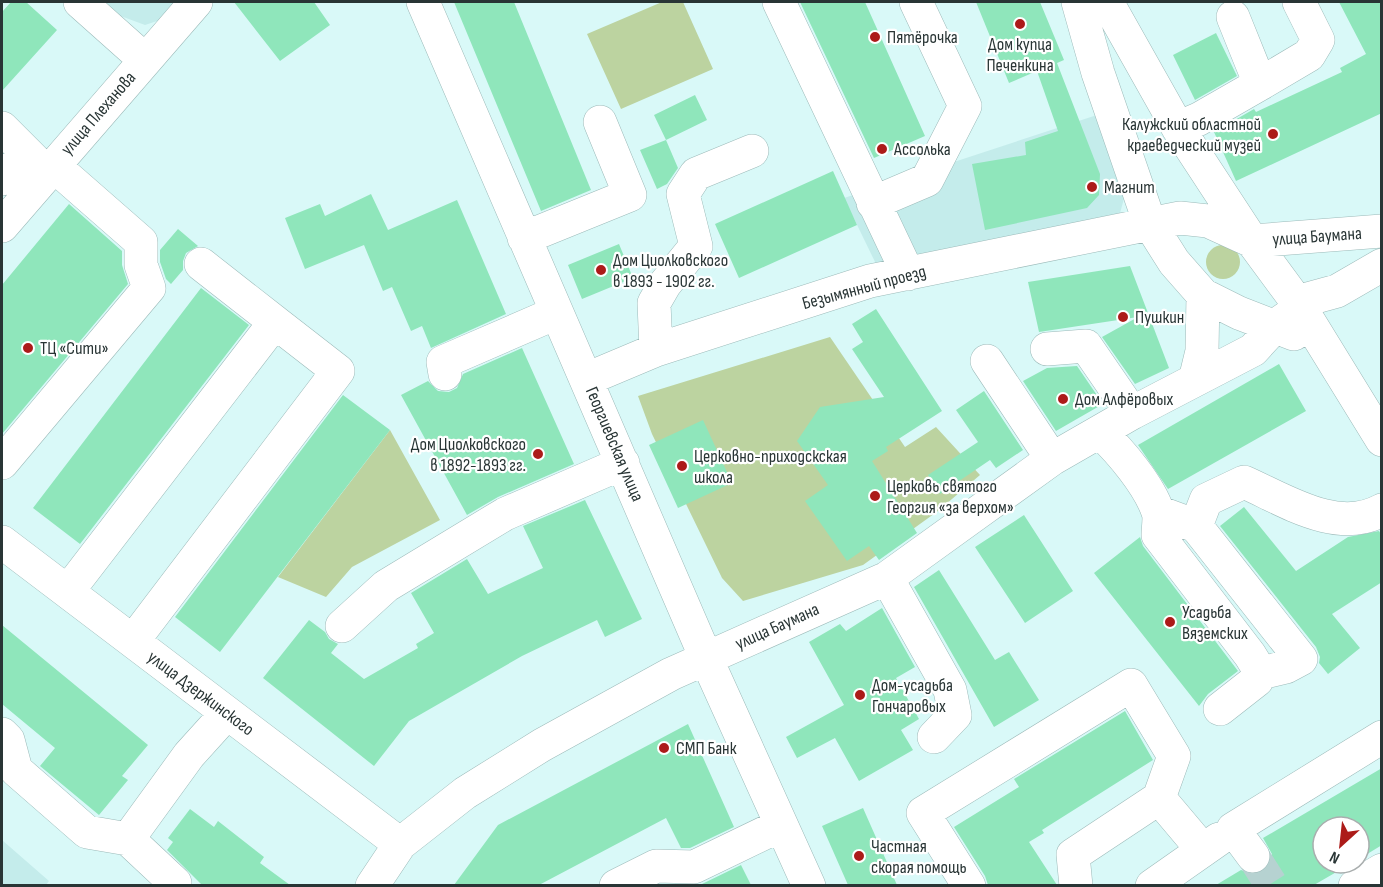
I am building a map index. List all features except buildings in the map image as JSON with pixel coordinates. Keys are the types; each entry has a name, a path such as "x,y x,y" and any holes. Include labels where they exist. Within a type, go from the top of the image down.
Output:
{"street":[{"path":"80,2 144,59"},
{"name":"улица Плеханова","path":"2,226 144,59 196,2"},
{"name":"Георгиевская улица","path":"423,2 706,658 809,885"},
{"path":"779,2 908,274"},
{"path":"873,203 927,180 965,106 916,2"},
{"path":"1078,2 1098,73 1150,224 1174,262 1203,295 1239,313 1323,346"},
{"path":"1107,2 1178,128 1251,241 1297,302 1382,440"},
{"path":"1178,128 1200,119 1309,55 1318,40 1299,2"},
{"path":"1233,17 1260,84"},
{"path":"524,238 630,195 600,122"},
{"path":"2,128 141,242 141,265 149,288 2,463"},
{"path":"656,350 654,303 665,284 696,246 683,194 696,174 752,151"},
{"name":"Безымянный проезд","path":"587,379 656,350 870,281 1180,218 1208,222 1251,241"},
{"path":"1174,262 1179,241 1188,227 1208,222"},
{"name":"улица Баумана","path":"1251,241 1382,231"},
{"path":"133,641 338,371 201,264"},
{"path":"1297,302 1337,291 1382,265"},
{"path":"1195,380 1202,351 1203,295"},
{"name":"улица Баумана","path":"372,885 400,844 465,793 533,751 671,674 887,578 1052,459 1132,413 1254,350 1275,326 1292,314 1297,302"},
{"path":"445,374 443,362 556,313"},
{"path":"68,591 275,322"},
{"path":"1047,349 1086,346 1132,413"},
{"path":"987,362 1052,459"},
{"path":"1100,432 1114,445 1139,478 1158,512 1158,535 1250,655 1261,673"},
{"path":"342,626 386,585 505,514 623,463"},
{"path":"1196,526 1206,500 1244,482 1323,517 1368,517 1382,510"},
{"path":"1158,512 1196,526 1301,659 1286,668 1261,673 1257,680 1220,709"},
{"name":"улица Дзержинского","path":"2,542 400,844"},
{"path":"887,578 950,690 955,715 934,737"},
{"path":"969,885 923,813 1131,685 1174,756 1159,798 1073,855 1076,885"},
{"path":"128,839 189,754 227,713"},
{"path":"2,734 8,740 15,770 87,832 128,839 175,883 172,885"},
{"path":"1152,885 1233,829 1382,737"},
{"path":"1159,798 1202,849"},
{"path":"616,885 694,867 781,825"},
{"path":"1233,829 1253,856"},
{"path":"1355,885 1382,870"}],"shaded area":[{"path":"101,2 177,2 160,20 145,25 118,15"},
{"path":"1100,114 1125,195 1120,213 877,266 844,198"},
{"path":"2,840 49,881 46,885 2,885"}],"green space":[{"path":"662,2 683,2 713,69 621,109 587,34"},
{"path":"1223,245 1235,250 1240,262 1235,274 1223,279 1211,274 1206,262 1211,250"},
{"path":"830,337 905,447 936,427 980,475 938,511 863,565 743,601 722,578 652,434 638,396"},
{"path":"390,430 440,520 352,567 326,597 278,577"}],"tunnel":[{"path":"1253,856 1272,886"}],"place":[{"name":"Дом купца Печенкина","path":"1020,24"},
{"name":"Пятёрочка","path":"875,37"},
{"name":"Калужский областной краеведческий музей","path":"1273,134"},
{"name":"Ассолька","path":"882,149"},
{"name":"Магнит","path":"1092,187"},
{"name":"Дом Циолковского в 1893 - 1902 гг.","path":"601,270"},
{"name":"Пушкин","path":"1123,317"},
{"name":"ТЦ «Сити»","path":"28,348"},
{"name":"Дом Алфёровых","path":"1063,399"},
{"name":"Дом Циолковского в 1892-1893 гг.","path":"538,454"},
{"name":"Церковно-приходскская школа","path":"682,466"},
{"name":"Церковь святого Георгия «за верхом»","path":"875,496"},
{"name":"Усадьба Вяземских","path":"1170,622"},
{"name":"Дом-усадьба Гончаровых","path":"860,695"},
{"name":"СМП Банк","path":"664,748"},
{"name":"Частная скорая помощь","path":"859,856"}]}
